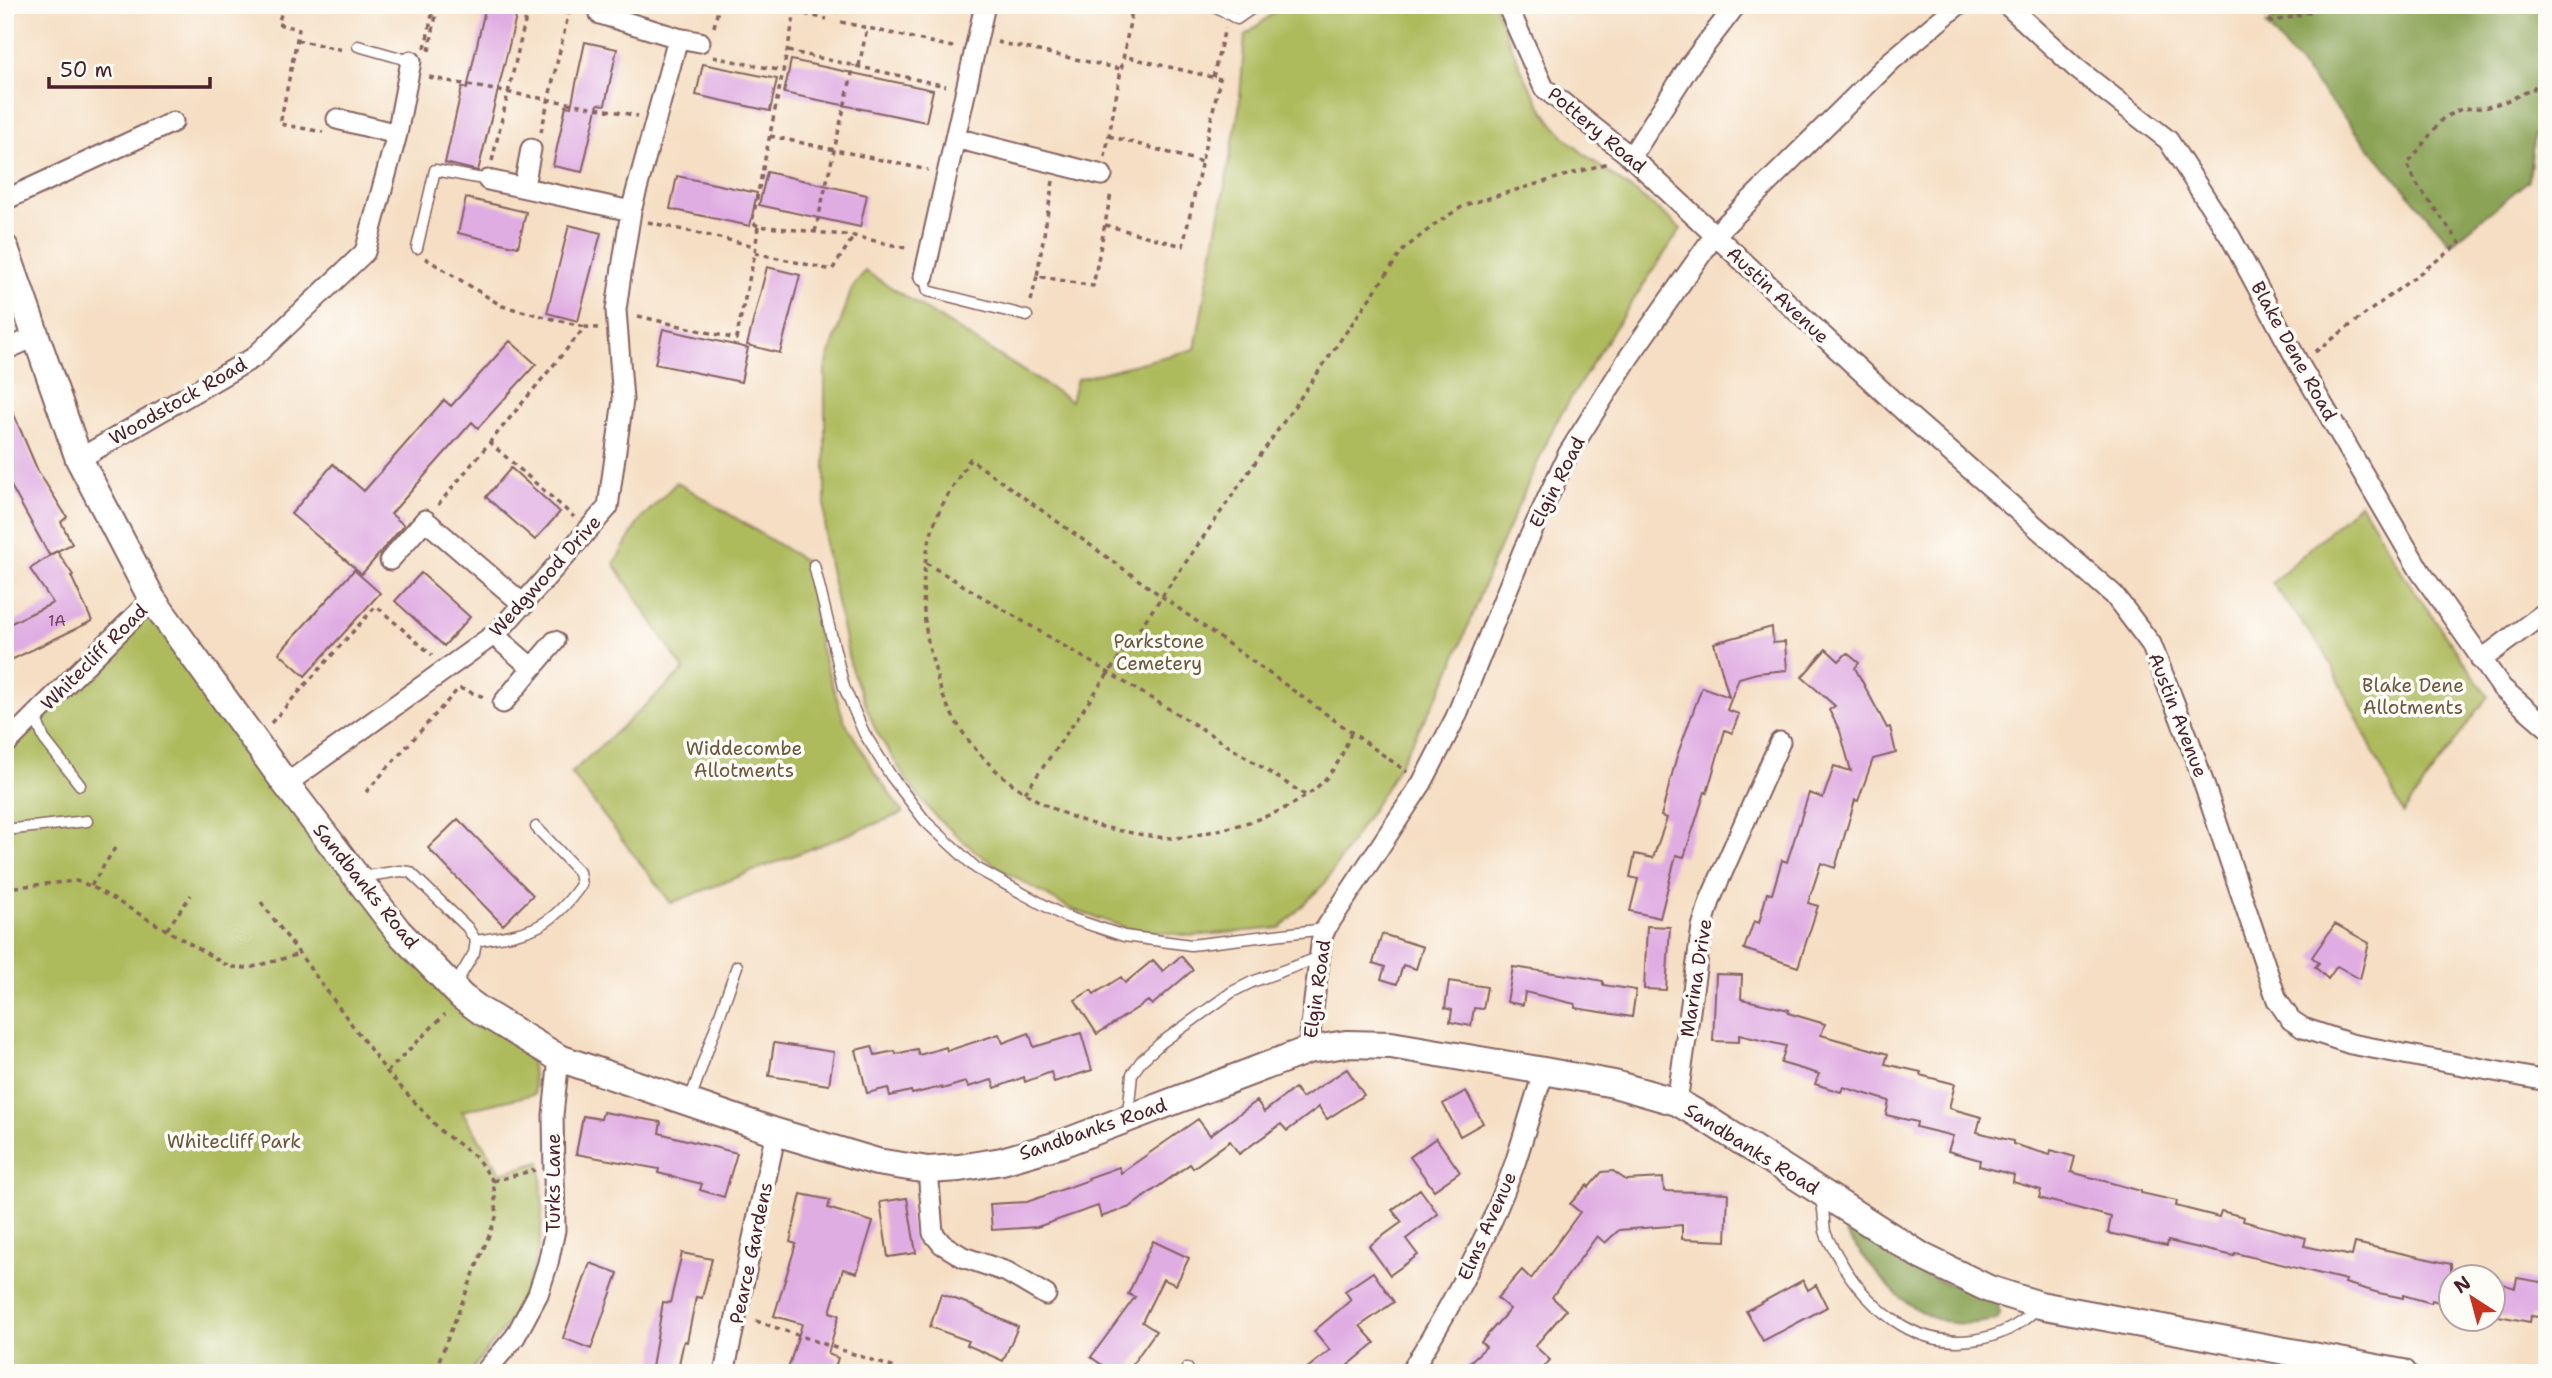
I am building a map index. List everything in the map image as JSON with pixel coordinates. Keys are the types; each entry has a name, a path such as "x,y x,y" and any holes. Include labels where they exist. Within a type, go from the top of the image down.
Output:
{"main road":[{"name":"Sandbanks Road","path":"5,248 79,459 152,599 398,931 457,992 481,1011 559,1058 776,1132 877,1162 928,1170 1002,1161 1061,1144 1308,1050 1346,1044 1391,1045 1544,1071 1615,1084 1677,1102 1923,1257 1989,1289 2040,1306 2403,1373"}],"street":[{"path":"925,276 985,5"},
{"name":"Pottery Road","path":"1507,5 1544,88 1631,157 1714,236"},
{"path":"1631,157 1690,65 1735,5"},
{"name":"Elgin Road","path":"1308,1050 1326,929 1422,783 1456,717 1523,551 1568,454 1629,357 1714,236 1891,61 1958,5"},
{"name":"Blake Dene Road","path":"2007,5 2076,68 2168,140 2231,238 2299,363 2420,571 2502,688 2547,727"},
{"path":"600,14 678,38 707,43"},
{"name":"Wedgwood Drive","path":"286,783 494,635 608,507 623,400 616,310 630,214 678,38"},
{"path":"337,119 397,134 417,68"},
{"path":"5,200 173,122"},
{"name":"Woodstock Road","path":"79,459 253,358 365,252 397,134"},
{"path":"956,138 1102,175"},
{"path":"524,186 531,149"},
{"path":"488,180 524,186 630,214"},
{"name":"Austin Avenue","path":"1714,236 1907,414 2114,595 2151,644 2190,743 2277,1000 2291,1020 2303,1028 2351,1044 2547,1081"},
{"path":"5,350 37,337"},
{"path":"390,560 425,520 523,605"},
{"name":"Whitecliff Road","path":"5,745 152,599"},
{"path":"2481,660 2547,611"},
{"path":"494,635 531,668"},
{"path":"503,703 555,641"},
{"name":"Marina Drive","path":"1677,1102 1702,927 1711,898 1780,742"},
{"name":"Turks Lane","path":"484,1373 515,1337 538,1294 548,1263 555,1230 553,1115 559,1058"},
{"name":"Elms Avenue","path":"1410,1373 1476,1256 1514,1165 1544,1071"},
{"name":"Pearce Gardens","path":"724,1373 776,1132"},
{"path":"928,1170 933,1233 942,1244 963,1257 1007,1272 1046,1296"}],"lane":[{"path":"1213,5 1237,19 1257,5"},
{"path":"358,46 417,68"},
{"path":"416,248 435,170 488,180"},
{"path":"925,276 928,291 1027,316"},
{"path":"814,565 844,687 864,733 891,776 926,822 976,868 1064,916 1124,936 1191,945 1326,929"},
{"path":"35,716 44,739 79,785"},
{"path":"5,830 87,821"},
{"path":"477,941 531,930 552,919 565,908 581,885 579,873 536,827"},
{"path":"357,877 410,872 451,911 477,941"},
{"path":"457,992 477,941"},
{"path":"1128,1118 1132,1074 1142,1060 1161,1043 1233,992 1320,957"},
{"path":"690,1101 737,966"},
{"path":"1814,1188 1822,1202 1826,1232 1850,1277 1885,1313 1903,1326 1934,1337 1980,1340 2001,1334 2026,1320 2040,1306"}],"path":[{"path":"284,5 278,24 299,29 280,124 333,135 337,119"},
{"path":"435,5 423,56 417,68 508,94 655,119"},
{"path":"488,180 528,5"},
{"path":"531,149 539,139 570,7 564,5"},
{"path":"719,5 707,43 783,71"},
{"path":"762,5 867,28 1121,69"},
{"path":"1037,276 1093,286 1114,177 1102,175 1133,5"},
{"path":"2256,5 2271,22 2312,11 2318,5"},
{"path":"2296,16 2302,5"},
{"path":"2453,5 2451,11 2462,9 2465,5"},
{"path":"795,12 752,222 758,226 854,236 929,254"},
{"path":"1213,77 1228,14"},
{"path":"815,232 867,28"},
{"path":"297,40 348,51 358,46"},
{"path":"788,51 966,91"},
{"path":"1105,225 1183,246 1220,79 1124,56"},
{"path":"2299,363 2460,243 2418,186 2407,165 2443,118 2461,109 2484,108 2504,102 2533,89 2540,79 2543,58 2547,57"},
{"path":"770,136 947,174"},
{"path":"1109,136 1202,162"},
{"path":"1025,793 1404,249 1465,205 1631,157"},
{"path":"1027,316 1037,276 1056,162"},
{"path":"630,214 755,246"},
{"path":"616,310 736,339 755,253 758,226"},
{"path":"755,253 832,270 854,236"},
{"path":"416,248 421,255 502,306 585,327 617,331"},
{"path":"425,520 585,327"},
{"path":"489,442 588,530"},
{"path":"1352,733 1337,764 1293,806 1245,824 1183,837 1141,834 1080,822 1010,784 984,759 962,729 941,691 922,607 926,563 937,517 970,458 1422,783"},
{"path":"926,563 1110,672 1305,795"},
{"path":"271,723 376,606 447,668"},
{"path":"366,792 459,688 503,703"},
{"path":"91,886 115,848"},
{"path":"5,888 76,881 91,886 230,967 248,968 300,954"},
{"path":"167,929 191,895"},
{"path":"261,902 387,1072 443,1133 476,1157 494,1181 497,1215 433,1373"},
{"path":"387,1072 457,992"},
{"path":"494,1181 553,1165"},
{"path":"738,1314 898,1369"}],"green space":[{"name":"Parkstone Cemetery","path":"1283,5 1494,5 1527,80 1552,122 1580,151 1681,229 1555,424 1492,564 1447,679 1389,783 1325,883 1280,928 1192,936 1127,928 1071,909 976,852 934,815 909,784 876,731 851,668 825,546 825,369 852,288 865,271 1071,401 1077,379 1195,349 1239,109 1245,36"},
{"path":"2290,5 2547,5 2547,132 2534,133 2529,180 2451,244 2266,25"},
{"name":"Widdecombe Allotments","path":"677,482 807,562 820,647 844,720 903,813 671,903 571,773 684,670 614,564 639,521"},
{"name":"Blake Dene Allotments","path":"2360,503 2409,583 2488,696 2403,813 2326,654 2272,583"},
{"name":"Whitecliff Park","path":"152,599 398,931 529,1040 535,1094 462,1111 501,1173 540,1162 542,1184 542,1225 529,1282 510,1320 470,1373 5,1373 5,745"},
{"path":"1851,1230 1862,1231 1920,1273 1997,1302 2000,1312 1997,1320 1953,1323 1915,1309 1878,1274 1846,1234"}],"building":[{"path":"486,5 519,5 478,171 445,163 462,87 467,89"},
{"path":"585,42 617,49 605,105 598,104 582,172 553,166 566,106 571,107"},
{"path":"791,60 933,90 926,122 784,93"},
{"path":"703,64 777,79 770,111 696,95"},
{"path":"767,172 867,195 860,227 759,205"},
{"path":"677,176 757,193 750,226 670,209"},
{"path":"466,198 526,212 518,247 458,233"},
{"path":"569,225 601,233 578,321 547,313"},
{"path":"767,267 800,275 780,353 747,345"},
{"path":"663,329 748,348 741,382 655,364"},
{"path":"510,341 536,364 478,428 472,422 391,514 404,525 362,574 291,514 333,464 364,491 444,400 451,406"},
{"path":"6,396 38,471 67,517 61,522 72,544 49,555 5,475"},
{"path":"511,468 560,512 535,540 486,497"},
{"path":"57,551 73,575 71,576 92,621 5,663 5,626 53,603 30,569"},
{"path":"354,570 380,593 305,676 279,653"},
{"path":"421,573 470,617 444,646 395,601"},
{"path":"1772,627 1773,643 1785,642 1787,670 1739,678 1727,710 1739,714 1732,733 1725,730 1707,793 1705,792 1684,857 1676,855 1660,918 1630,911 1638,879 1630,877 1635,854 1653,858 1667,818 1661,816 1676,759 1702,687 1729,697 1714,643"},
{"path":"1826,649 1839,661 1847,653 1859,663 1855,668 1887,728 1890,727 1896,753 1873,759 1858,801 1855,800 1835,868 1821,863 1808,903 1818,906 1798,967 1744,949 1754,921 1759,923 1767,893 1772,894 1782,860 1787,862 1809,793 1823,798 1834,766 1851,771 1840,731 1829,710 1835,706 1802,677"},
{"path":"458,819 533,895 503,925 428,848"},
{"path":"2335,924 2369,943 2360,979 2337,966 2328,979 2315,967 2319,963 2312,957"},
{"path":"1647,926 1670,927 1666,990 1644,989"},
{"path":"1382,934 1423,947 1416,969 1403,965 1397,984 1381,979 1385,967 1373,963"},
{"path":"1181,956 1193,970 1152,1005 1148,1001 1097,1034 1075,1000 1091,990 1094,994 1121,977 1125,983 1153,960 1163,971"},
{"path":"1513,967 1603,981 1603,985 1636,990 1632,1017 1575,1008 1575,1004 1525,992 1523,1005 1507,1002"},
{"path":"1716,974 1742,975 1741,999 1789,1010 1788,1013 1825,1024 1821,1035 1888,1054 1885,1064 1921,1072 1920,1075 1955,1084 1949,1108 1981,1117 1977,1132 2013,1141 2013,1144 2050,1155 2051,1150 2075,1157 2071,1172 2177,1201 2176,1206 2219,1217 2221,1211 2244,1217 2243,1221 2306,1238 2304,1246 2352,1256 2355,1243 2442,1262 2436,1262 2436,1301 2432,1300 2431,1303 2403,1295 2403,1298 2379,1293 2345,1283 2346,1280 2235,1253 2234,1256 2168,1241 2167,1246 2108,1233 2111,1217 2039,1198 2041,1190 2013,1182 2014,1175 1979,1166 1980,1160 1948,1151 1953,1136 1916,1127 1917,1122 1886,1115 1889,1101 1843,1087 1841,1092 1815,1084 1819,1074 1781,1063 1786,1046 1739,1035 1739,1042 1713,1041"},
{"path":"1449,981 1487,987 1483,1009 1474,1008 1471,1026 1450,1022 1452,1010 1445,1008"},
{"path":"1029,1033 1034,1047 1081,1033 1092,1070 1054,1082 1051,1072 1025,1082 1024,1077 995,1088 992,1080 968,1087 966,1082 942,1089 941,1087 912,1094 911,1091 890,1096 888,1088 867,1093 856,1050 872,1046 875,1055 917,1049 919,1055 946,1047 947,1051 999,1034 1003,1043"},
{"path":"774,1043 834,1052 829,1085 769,1076"},
{"path":"1347,1069 1364,1095 1327,1119 1319,1107 1287,1131 1281,1124 1239,1154 1230,1141 1193,1168 1190,1164 1130,1207 1101,1217 1098,1206 1037,1227 992,1230 990,1204 1027,1202 1119,1167 1121,1173 1198,1119 1210,1135 1257,1101 1264,1112 1295,1088 1302,1098"},
{"path":"1466,1091 1483,1123 1460,1136 1443,1104"},
{"path":"603,1112 661,1122 659,1133 737,1153 724,1197 700,1190 702,1184 658,1173 659,1169 576,1154 583,1116 601,1119"},
{"path":"1436,1138 1460,1172 1434,1190 1410,1157"},
{"path":"1613,1171 1626,1180 1663,1178 1664,1191 1728,1193 1726,1241 1682,1239 1682,1225 1619,1230 1605,1243 1597,1236 1552,1297 1566,1310 1535,1346 1550,1360 1539,1373 1458,1373 1486,1347 1481,1342 1510,1309 1497,1298 1522,1270 1531,1279 1580,1212 1570,1204 1602,1172"},
{"path":"1420,1189 1438,1214 1406,1239 1418,1255 1390,1275 1369,1246 1402,1222 1392,1210"},
{"path":"801,1194 830,1200 828,1208 873,1222 857,1273 843,1269 830,1312 839,1315 828,1354 838,1358 833,1373 799,1373 788,1369 802,1324 774,1316 796,1244 790,1242"},
{"path":"907,1198 916,1253 888,1257 880,1202"},
{"path":"1153,1241 1189,1258 1176,1285 1163,1279 1142,1322 1156,1331 1126,1373 1113,1373 1091,1357 1135,1297 1128,1294"},
{"path":"682,1253 712,1259 702,1298 696,1297 687,1342 684,1341 677,1373 651,1373 663,1302 670,1303"},
{"path":"590,1263 618,1273 591,1349 563,1338"},
{"path":"1373,1272 1394,1302 1360,1326 1375,1343 1339,1373 1301,1373 1330,1350 1314,1331 1351,1300 1345,1291"},
{"path":"2517,1278 2547,1283 2545,1318 2531,1316 2530,1322 2506,1317 2506,1285 2515,1288"},
{"path":"1803,1280 1808,1290 1816,1285 1827,1307 1763,1341 1746,1311"},
{"path":"941,1294 1018,1327 1003,1361 967,1345 969,1341 930,1327"}]}
